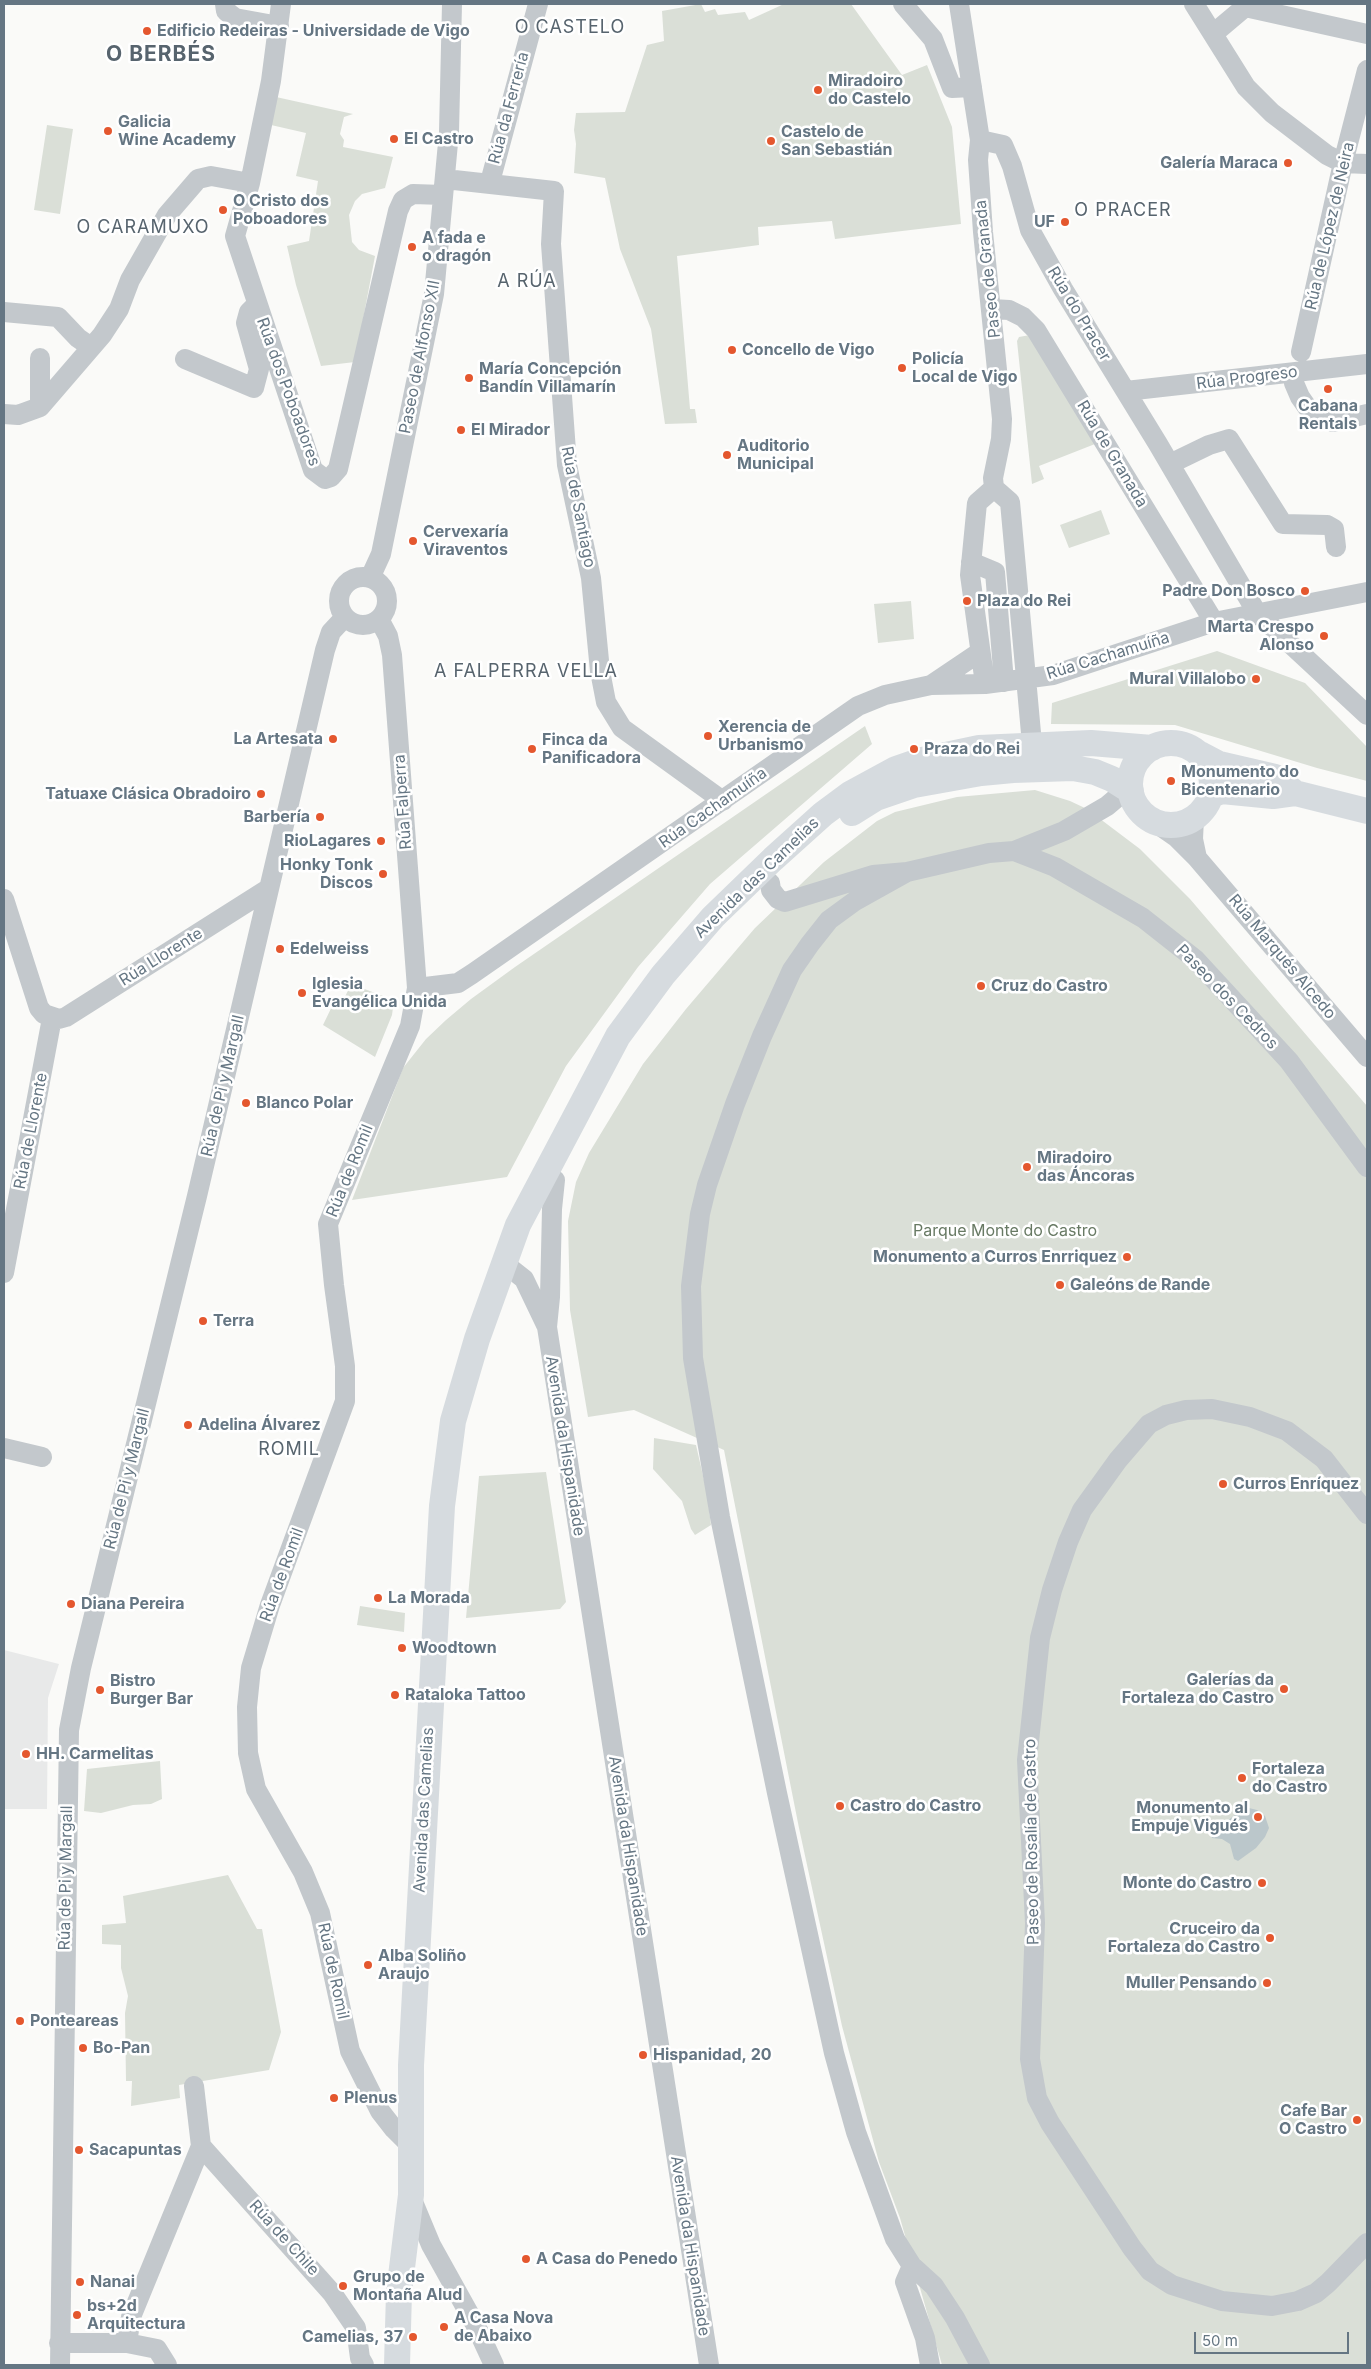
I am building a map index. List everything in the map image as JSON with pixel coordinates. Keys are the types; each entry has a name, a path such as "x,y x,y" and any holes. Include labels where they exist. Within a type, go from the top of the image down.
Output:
{"main road":[{"name":"Avenida das Camelias","path":"397,2365 399,2292 411,2195 412,2046 442,1506 453,1421 477,1338 518,1226 618,1036 663,976 713,917 823,814 875,778 896,768 979,748 1091,742 1152,748"},
{"path":"1200,754 1211,773 1211,795 1202,812 1194,818 1174,824 1154,821 1139,809 1129,786 1134,766 1152,748 1164,743 1177,743 1190,747 1219,764 1275,777 1295,794"},
{"name":"Avenida das Camelias","path":"505,1264 528,1242 555,1180 624,1055 669,993 747,904 812,844 856,810 876,798 914,785 982,773 1048,767 1073,768 1095,772 1129,786"},
{"path":"1211,795 1222,791 1273,796 1295,794 1367,811"}],"street":[{"path":"224,4 226,11 235,18 279,26"},
{"name":"Rúa dos Poboadores","path":"281,4 271,81 250,182 235,236 256,304 306,444 313,470 325,479 331,477 338,469 398,211 403,200 413,194 444,187"},
{"name":"Paseo de Alfonso XII","path":"370,578 381,554 434,294 449,132 452,4"},
{"name":"Rúa da Ferrería","path":"490,182 538,4"},
{"path":"903,4 933,39 952,88 972,87"},
{"path":"959,4 980,140"},
{"path":"1194,4 1246,87 1272,113 1327,155 1343,163 1367,164"},
{"path":"1213,34 1245,5 1367,34"},
{"name":"Rúa de López de Neira","path":"1301,352 1343,163 1367,70"},
{"name":"Rúa do Pracer","path":"980,140 1003,145 1012,166 1030,230 1063,289 1126,391 1257,613 1367,714"},
{"name":"Paseo de Granada","path":"980,140 978,160 980,187 1002,419 1001,439 993,478 994,488"},
{"path":"4,414 18,415 40,407 91,347 119,309 130,280 167,215 198,179 211,176 250,182"},
{"path":"444,187 490,182"},
{"name":"Rúa de Santiago","path":"490,182 554,191 551,244 566,465 591,578 600,671 606,702 622,728 654,754 723,801"},
{"path":"185,359 254,388 259,369 246,322 249,312 256,304"},
{"name":"Rúa de Granada","path":"992,309 1009,310 1023,316 1036,330 1214,622"},
{"path":"4,312 58,317 78,338 91,347"},
{"path":"40,358 40,407"},
{"name":"Rúa Progreso","path":"1126,391 1367,364"},
{"path":"1294,383 1304,402 1319,416 1333,422 1367,414"},
{"path":"1178,460 1209,445 1229,439 1283,524 1327,525 1334,529 1336,547"},
{"path":"995,683 980,652 970,575 977,503 994,488 1010,502 1032,744"},
{"path":"971,562 995,572 995,683"},
{"path":"354,578 370,578 382,586 385,592 386,607 379,619 372,623 358,624 345,617 339,603 342,588 354,578"},
{"name":"Rúa Cachamuíña","path":"417,988 458,983 858,706 885,695 931,685 995,683 1053,675 1214,622 1367,592"},
{"name":"Rúa de Pi y Margall","path":"60,2365 69,1730 81,1668 197,1196 325,650 330,632 345,617"},
{"name":"Rúa Falperra","path":"379,619 388,636 392,654 417,988"},
{"path":"931,685 980,652"},
{"path":"1014,851 1064,831 1107,806 1129,786"},
{"path":"1194,818 1193,839 1197,858"},
{"name":"Rúa Marqués Alcedo","path":"1154,821 1176,837 1197,858 1367,1057"},
{"name":"Paseo dos Cedros","path":"907,872 989,853 1014,851 1055,867 1143,918 1195,959 1289,1060 1367,1167"},
{"path":"770,883 771,890 778,899 784,902 873,875 907,872"},
{"path":"907,872 855,901 830,920 792,970 762,1036 738,1095 706,1185 700,1214 691,1286 692,1358 704,1437 777,1793 834,2053 856,2132 895,2239 912,2266 934,2286 955,2318 980,2365"},
{"name":"Rúa Llorente","path":"52,1018 66,1017 268,889"},
{"path":"4,899 39,1008 44,1014 52,1018"},
{"name":"Rúa de Romil","path":"412,2146 394,2129 380,2110 350,2051 320,1913 303,1872 256,1788 248,1753 246,1706 251,1668 270,1604 345,1401 345,1366 328,1224 410,1026 417,988"},
{"name":"Rúa de Llorente","path":"4,1273 52,1018"},
{"name":"Avenida da Hispanidade","path":"555,1180 547,1327 709,2365"},
{"name":"Avenida da Hispanidade","path":"505,1264 524,1279 547,1327"},
{"name":"Paseo de Rosalía de Castro","path":"1367,1514 1324,1459 1287,1431 1250,1417 1212,1409 1186,1410 1166,1415 1149,1424 1118,1460 1082,1510 1068,1542 1052,1590 1040,1638 1027,1760 1035,1923 1030,2059 1037,2098 1050,2123 1132,2248 1150,2271 1172,2285 1222,2301 1272,2306 1298,2301 1316,2293 1367,2244"},
{"path":"4,1448 42,1457"},
{"path":"127,2343 131,2317 201,2146 194,2086"},
{"name":"Rúa de Chile","path":"201,2146 332,2293 356,2328 360,2358 364,2365"},
{"path":"411,2195 431,2245 476,2326 494,2365"},
{"path":"912,2266 905,2282 924,2338 930,2365"},
{"path":"59,2343 127,2343 157,2349 167,2365"}],"shaded area":[{"name":"HH. Carmelitas","path":"4,1650 59,1664 48,1698 47,1809 4,1809"},
{"path":"1243,1809 1257,1810 1265,1816 1269,1828 1265,1837 1256,1848 1238,1861 1234,1859 1230,1844 1222,1839 1212,1838 1211,1833"}],"green space":[{"path":"701,4 705,12 715,9 718,15 745,12 749,20 784,4 851,4 902,75 927,65 952,127 961,224 835,239 832,221 758,227 759,245 677,256 690,409 695,409 697,423 665,424 651,329 620,249 605,178 574,173 576,144 574,130 576,113 625,112 647,45 664,41 662,11"},
{"path":"276,97 353,114 344,117 340,134 344,140 343,147 393,157 385,188 362,194 355,201 349,215 352,242 359,250 375,256 355,362 321,366 296,285 287,246 309,241 318,181 296,176 306,133 271,125"},
{"path":"47,125 73,129 60,214 34,210"},
{"path":"1030,335 1095,444 1039,466 1044,479 1032,484 1017,341 1019,337"},
{"path":"1101,510 1110,534 1069,548 1060,525"},
{"path":"911,601 914,639 878,643 874,604"},
{"path":"1217,651 1305,683 1367,747 1367,781 1317,768 1175,725 1051,724 1052,703"},
{"path":"865,726 872,744 710,884 638,967 566,1066 507,1177 352,1200 403,1068 426,1039 446,1020 515,967"},
{"name":"Parque Monte do Castro","path":"1035,790 1070,801 1087,809 1140,849 1190,899 1367,1106 1367,2365 942,2365 900,2218 879,2162 842,2026 799,1828 724,1450 634,1410 588,1417 570,1310 568,1221 576,1182 589,1153 643,1064 686,1009 755,928 824,862 877,821 895,812 957,797"},
{"path":"351,984 394,1000 392,1015 375,1057 323,1025 337,996 344,999"},
{"path":"654,1438 696,1445 707,1493 711,1525 695,1535 691,1529 682,1501 653,1469"},
{"path":"546,1472 566,1602 560,1609 466,1618 479,1476"},
{"path":"360,1606 405,1613 404,1632 357,1625"},
{"path":"160,1761 162,1799 151,1804 133,1805 101,1813 84,1811 87,1769"},
{"path":"228,1875 257,1929 262,1929 281,2032 269,2070 179,2085 180,2098 131,2106 132,2081 126,2081 125,2013 128,1996 121,1968 121,1945 102,1944 102,1925 126,1923 123,1896"}],"place":[{"name":"Edificio Redeiras - Universidade de Vigo","path":"147,31"},
{"name":"Miradoiro do Castelo","path":"818,90"},
{"name":"Galicia Wine Academy","path":"108,131"},
{"name":"El Castro","path":"394,139"},
{"name":"Castelo de San Sebastián","path":"771,141"},
{"name":"Galería Maraca","path":"1288,163"},
{"name":"O Cristo dos Poboadores","path":"223,210"},
{"name":"UF","path":"1065,222"},
{"name":"A fada e o dragón","path":"412,247"},
{"name":"Concello de Vigo","path":"732,350"},
{"name":"Policía Local de Vigo","path":"902,368"},
{"name":"María Concepción Bandín Villamarín","path":"469,378"},
{"name":"Cabana Rentals","path":"1328,389"},
{"name":"El Mirador","path":"461,430"},
{"name":"Auditorio Municipal","path":"727,455"},
{"name":"Cervexaría Viraventos","path":"413,541"},
{"name":"Padre Don Bosco","path":"1305,591"},
{"name":"Plaza do Rei","path":"967,601"},
{"name":"Marta Crespo Alonso","path":"1324,636"},
{"name":"Mural Villalobo","path":"1256,679"},
{"name":"Xerencia de Urbanismo","path":"708,736"},
{"name":"La Artesata","path":"333,739"},
{"name":"Finca da Panificadora","path":"532,749"},
{"name":"Praza do Rei","path":"914,749"},
{"name":"Monumento do Bicentenario","path":"1171,781"},
{"name":"Tatuaxe Clásica Obradoiro","path":"261,794"},
{"name":"Barbería","path":"320,817"},
{"name":"RioLagares","path":"381,841"},
{"name":"Honky Tonk Discos","path":"383,874"},
{"name":"Edelweiss","path":"280,949"},
{"name":"Cruz do Castro","path":"981,986"},
{"name":"Iglesia Evangélica Unida","path":"302,993"},
{"name":"Blanco Polar","path":"246,1103"},
{"name":"Miradoiro das Áncoras","path":"1027,1167"},
{"name":"Monumento a Curros Enrriquez","path":"1127,1257"},
{"name":"Galeóns de Rande","path":"1060,1285"},
{"name":"Terra","path":"203,1321"},
{"name":"Adelina Álvarez","path":"188,1425"},
{"name":"Curros Enríquez","path":"1223,1484"},
{"name":"La Morada","path":"378,1598"},
{"name":"Diana Pereira","path":"71,1604"},
{"name":"Woodtown","path":"402,1648"},
{"name":"Galerías da Fortaleza do Castro","path":"1284,1689"},
{"name":"Bistro Burger Bar","path":"100,1690"},
{"name":"Rataloka Tattoo","path":"395,1695"},
{"name":"HH. Carmelitas","path":"26,1754"},
{"name":"Fortaleza do Castro","path":"1242,1778"},
{"name":"Castro do Castro","path":"840,1806"},
{"name":"Monumento al Empuje Vigués","path":"1258,1817"},
{"name":"Monte do Castro","path":"1262,1883"},
{"name":"Cruceiro da Fortaleza do Castro","path":"1270,1938"},
{"name":"Alba Soliño Araujo","path":"368,1965"},
{"name":"Muller Pensando","path":"1267,1983"},
{"name":"Ponteareas","path":"20,2021"},
{"name":"Bo-Pan","path":"83,2048"},
{"name":"Hispanidad, 20","path":"643,2055"},
{"name":"Plenus","path":"334,2098"},
{"name":"Cafe Bar O Castro","path":"1357,2120"},
{"name":"Sacapuntas","path":"79,2150"},
{"name":"A Casa do Penedo","path":"526,2259"},
{"name":"Nanai","path":"80,2282"},
{"name":"Grupo de Montaña Alud","path":"343,2286"},
{"name":"bs+2d Arquitectura","path":"77,2315"},
{"name":"A Casa Nova de Abaixo","path":"444,2327"},
{"name":"Camelias, 37","path":"413,2337"}],"district":[{"name":"O CASTELO","path":"570,28"},
{"name":"O BERBÉS","path":"161,55"},
{"name":"O PRACER","path":"1123,211"},
{"name":"O CARAMUXO","path":"143,228"},
{"name":"A RÚA","path":"527,282"},
{"name":"A FALPERRA VELLA","path":"526,672"},
{"name":"ROMIL","path":"289,1450"}]}
